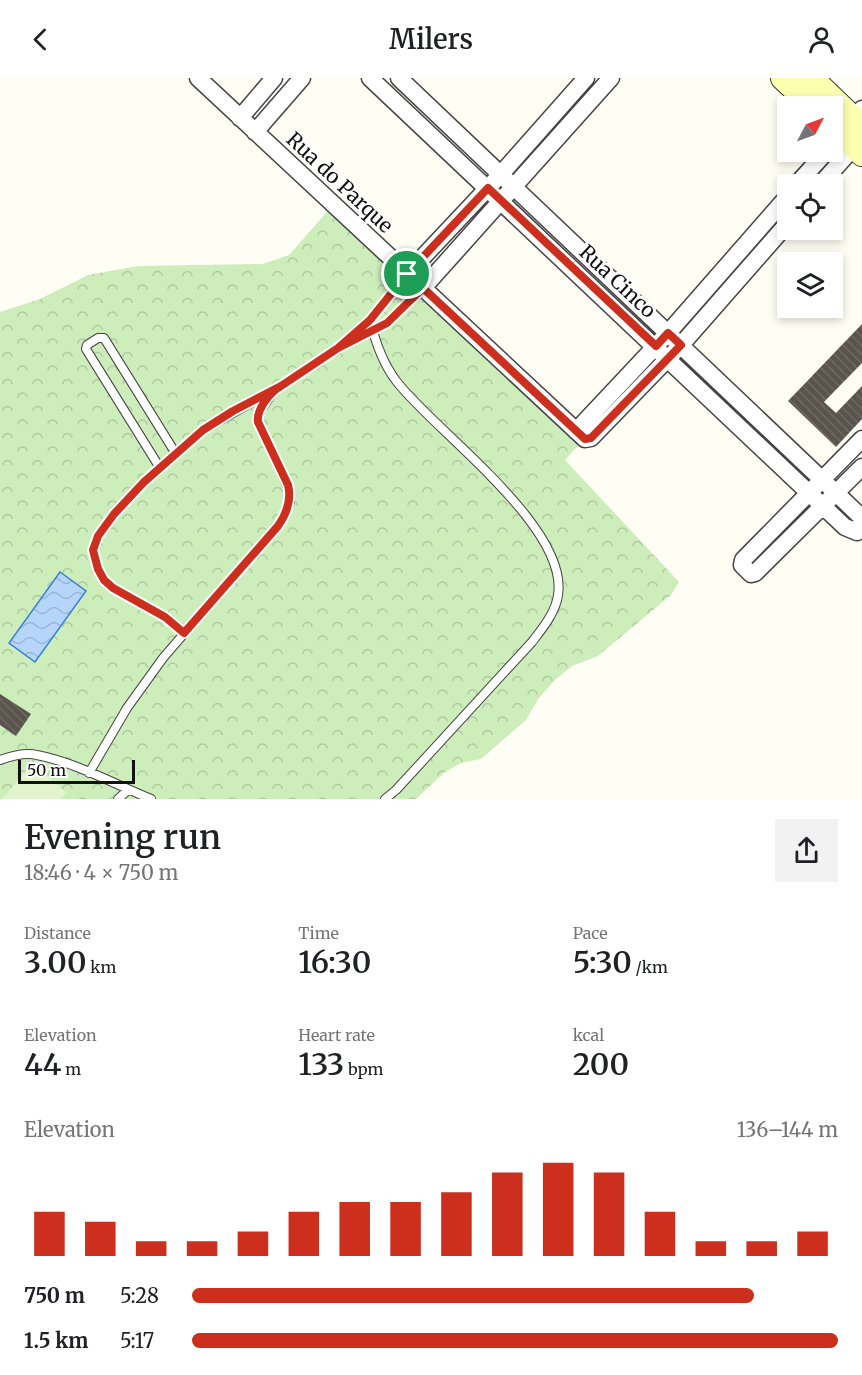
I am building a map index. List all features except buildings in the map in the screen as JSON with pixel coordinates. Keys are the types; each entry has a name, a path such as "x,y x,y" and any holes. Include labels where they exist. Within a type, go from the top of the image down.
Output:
{"street":[{"name":"Rua do Parque","path":"198,78 581,435"},
{"path":"240,118 274,78"},
{"path":"255,132 302,78"},
{"name":"Rua Cinco","path":"370,78 845,527 857,532 862,527 860,516 823,480 399,78"},
{"path":"407,274 501,174 586,78"},
{"path":"423,288 515,188 611,78"},
{"path":"783,78 802,96"},
{"path":"811,78 849,135"},
{"path":"561,107 574,120"},
{"path":"808,174 849,135"},
{"path":"827,174 849,135"},
{"path":"777,211 656,346 581,435 591,438 669,359 777,236"},
{"path":"862,439 743,560 742,565 751,574 755,573 862,467"}],"lane":[{"path":"338,348 370,320 407,274"},
{"path":"184,633 165,617 113,588 98,569 93,550 98,536 114,514 160,468 212,424 276,389 338,348 396,316 423,288"},
{"path":"370,320 382,356 397,383 482,466 535,529 556,567 559,594 543,627 532,642 396,790 385,799"},
{"path":"160,468 86,349 87,345 101,337 104,338 176,454"},
{"path":"89,773 127,708 163,658 278,526 287,510 290,492 288,485 257,418 264,403 276,389"},
{"path":"0,760 22,754 36,754 151,799"},
{"path":"118,799 128,790"}],"green space":[{"path":"333,205 584,439 565,460 679,582 671,595 598,656 572,666 555,680 538,699 526,720 481,759 461,763 445,772 416,799 0,799 0,312 40,299 88,275 138,266 263,264 289,255"},
{"path":"32,764 66,792 61,799 2,799"}],"water":[{"path":"60,572 86,591 35,662 9,643"}],"route":[{"path":"407,274 370,320 338,348 281,386 233,411 203,430 144,482 114,514 94,545 95,561 104,580 113,588 165,617 184,633 278,526 290,502 288,485 258,422 258,414 264,403 276,389 281,386 338,348 387,323 423,288 585,439 591,438 681,345 668,333 656,346 488,188 407,274"}]}
